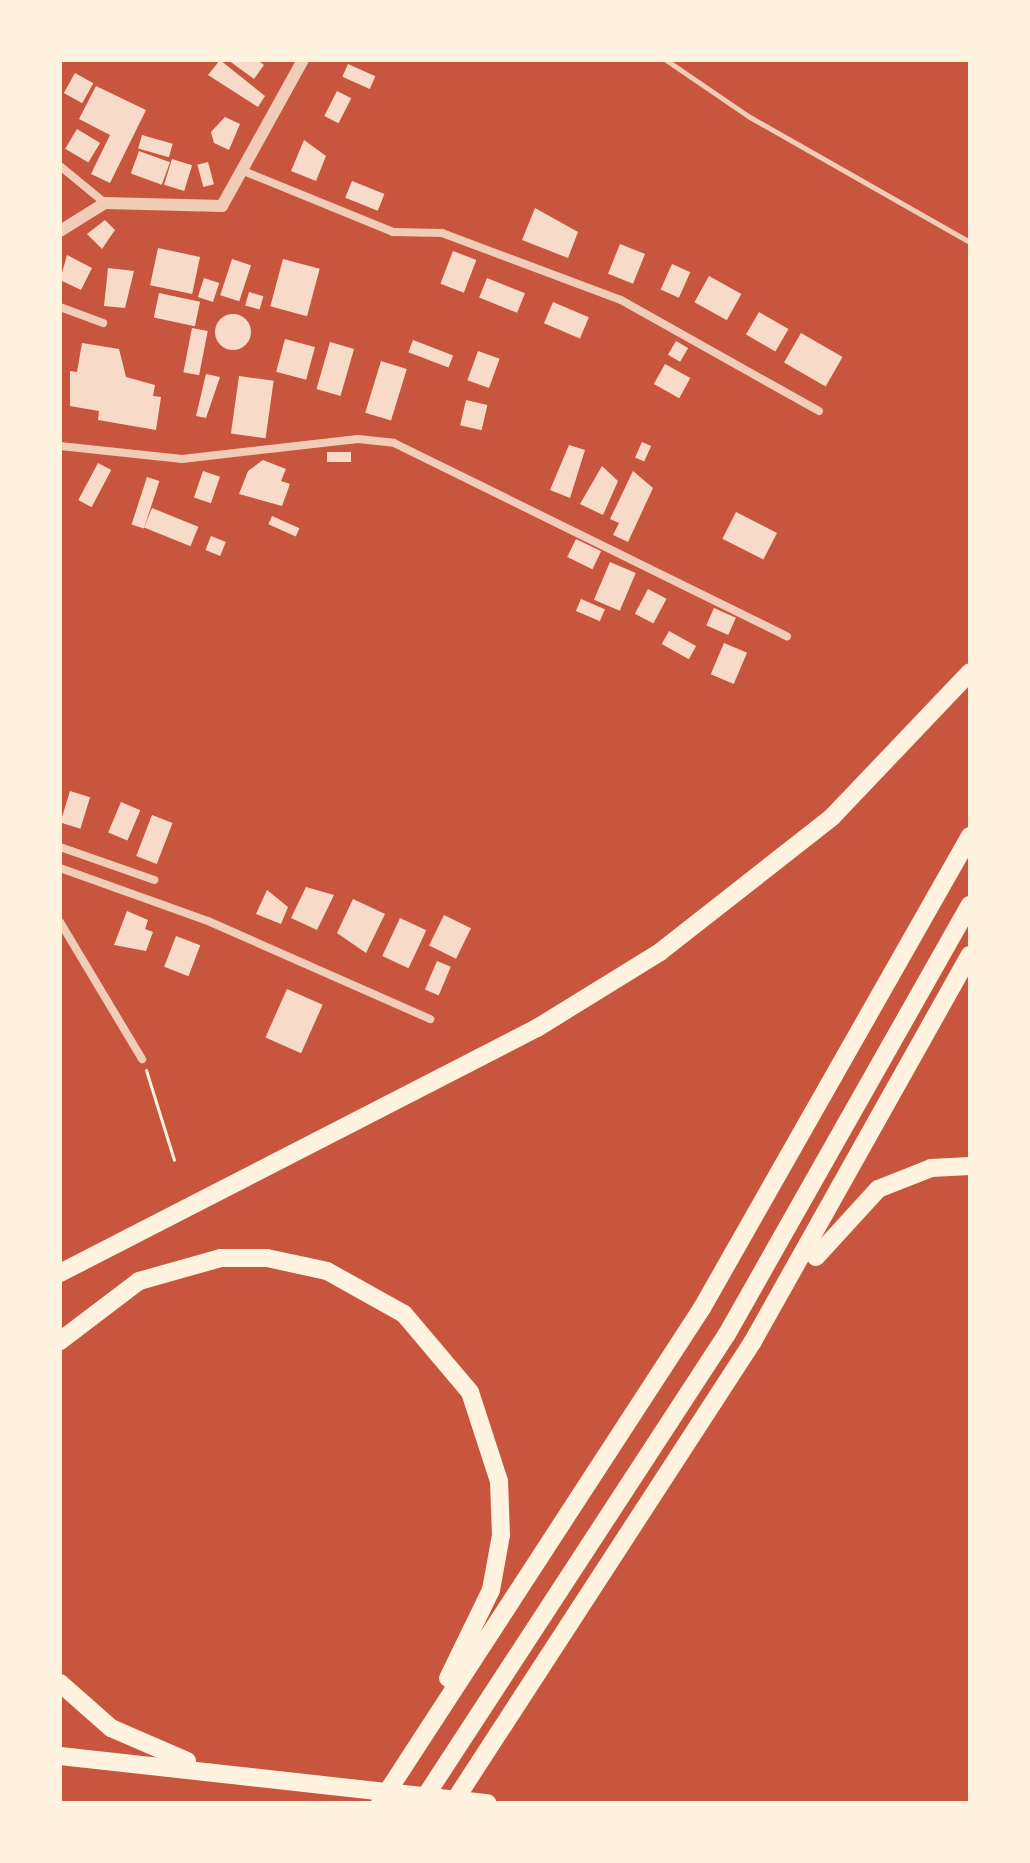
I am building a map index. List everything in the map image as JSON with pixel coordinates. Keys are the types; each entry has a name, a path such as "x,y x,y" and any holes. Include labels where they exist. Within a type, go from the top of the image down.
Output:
{"highway":[{"path":"60,1273 537,1028 660,952 832,817 970,672"},
{"path":"380,1803 702,1308 970,836"},
{"path":"421,1803 727,1334 970,905"},
{"path":"453,1803 752,1343 970,955"},
{"path":"752,1343 855,1206 903,1177 970,1166"},
{"path":"60,1341 91,1311 175,1267 267,1258 370,1291 441,1350 490,1438 501,1535 487,1603 426,1732"},
{"path":"60,1683 137,1744 247,1777"},
{"path":"60,1756 487,1803"}],"street":[{"path":"60,231 105,203 212,210 230,199 303,60"},
{"path":"60,166 105,203"},
{"path":"246,172 393,232 442,233 621,300 819,411"},
{"path":"60,307 103,323"},
{"path":"60,446 182,459 377,440 464,473 787,636"},
{"path":"60,847 154,880"},
{"path":"60,868 208,921 430,1019"},
{"path":"60,922 142,1059"}],"lane":[{"path":"666,60 748,116 970,242"}],"path":[{"path":"142,1059 174,1160"}],"building":[{"path":"220,60 265,96 258,107 208,75"},
{"path":"228,60 257,60 264,65 254,79"},
{"path":"348,64 375,76 370,89 342,77"},
{"path":"75,73 93,83 82,103 64,93"},
{"path":"96,86 146,110 110,183 91,174 110,135 79,119"},
{"path":"337,91 351,98 339,123 324,116"},
{"path":"225,117 240,124 229,150 214,143 211,132"},
{"path":"77,129 100,143 88,163 65,149"},
{"path":"142,135 173,144 169,157 138,148"},
{"path":"304,140 326,156 316,181 291,171"},
{"path":"139,151 170,162 162,185 131,174"},
{"path":"172,159 192,165 184,191 164,185"},
{"path":"208,162 214,184 203,187 197,165"},
{"path":"352,181 384,194 378,211 345,198"},
{"path":"535,208 578,232 568,258 522,240"},
{"path":"105,220 115,230 102,249 87,234"},
{"path":"620,244 645,254 633,284 608,274"},
{"path":"158,248 200,257 192,294 150,285"},
{"path":"453,251 476,260 464,293 440,284"},
{"path":"67,255 92,268 81,290 60,280"},
{"path":"232,259 251,265 239,301 220,295"},
{"path":"283,259 320,269 307,316 270,306"},
{"path":"672,264 690,272 679,298 661,290"},
{"path":"108,268 134,271 125,308 104,306"},
{"path":"709,276 741,294 727,320 694,302"},
{"path":"204,278 219,283 213,302 198,297"},
{"path":"487,278 525,293 517,313 479,297"},
{"path":"249,292 263,296 260,310 245,305"},
{"path":"159,293 200,302 195,326 154,317"},
{"path":"553,302 589,317 580,338 544,323"},
{"path":"759,312 788,329 775,352 746,335"},
{"path":"233,314 246,319 251,332 246,345 233,350 220,345 215,332 220,319"},
{"path":"192,328 208,331 199,375 183,372"},
{"path":"801,333 843,357 826,386 784,362"},
{"path":"285,339 315,347 306,380 276,372"},
{"path":"413,340 453,355 448,368 408,352"},
{"path":"676,341 688,348 680,362 668,355"},
{"path":"330,342 354,349 341,396 316,389"},
{"path":"82,343 119,349 126,377 155,385 153,396 161,397 156,430 98,420 99,411 70,406 70,371 77,372"},
{"path":"478,351 500,359 489,388 467,380"},
{"path":"381,361 407,369 391,421 365,413"},
{"path":"665,364 690,378 679,398 654,384"},
{"path":"206,374 220,377 206,418 196,416"},
{"path":"239,376 274,381 266,438 231,433"},
{"path":"466,400 487,405 482,430 460,425"},
{"path":"642,442 651,446 644,462 635,458"},
{"path":"569,445 585,450 570,498 550,490"},
{"path":"327,452 351,452 351,462 327,462"},
{"path":"263,460 286,469 281,481 290,484 282,506 239,494 248,471"},
{"path":"98,463 111,470 92,507 78,500"},
{"path":"602,466 618,481 603,515 580,504"},
{"path":"203,471 220,477 211,503 194,497"},
{"path":"633,471 653,488 628,542 613,535 619,523 610,519"},
{"path":"147,477 159,481 144,529 132,525"},
{"path":"152,508 198,527 190,546 144,527"},
{"path":"736,512 777,533 763,560 722,539"},
{"path":"272,516 299,528 296,536 268,524"},
{"path":"211,536 226,542 220,556 205,550"},
{"path":"576,539 601,551 592,569 567,557"},
{"path":"610,562 636,573 620,611 594,600"},
{"path":"648,589 667,599 653,624 635,614"},
{"path":"581,599 605,609 600,621 576,611"},
{"path":"714,608 736,618 728,635 706,625"},
{"path":"669,631 696,646 689,659 662,644"},
{"path":"724,643 747,653 734,684 711,674"},
{"path":"70,791 90,797 80,829 60,823"},
{"path":"121,802 140,810 127,841 108,832"},
{"path":"152,815 173,823 157,864 136,856"},
{"path":"306,887 334,895 317,930 291,918"},
{"path":"267,890 288,907 281,924 256,914"},
{"path":"353,899 385,914 366,953 337,933"},
{"path":"127,911 148,920 145,929 153,932 146,951 114,945"},
{"path":"444,915 471,928 456,959 429,946"},
{"path":"400,918 426,930 409,968 382,956"},
{"path":"176,936 200,945 188,976 164,967"},
{"path":"437,961 451,967 439,995 425,990"},
{"path":"287,989 323,1005 301,1053 265,1037"}]}
